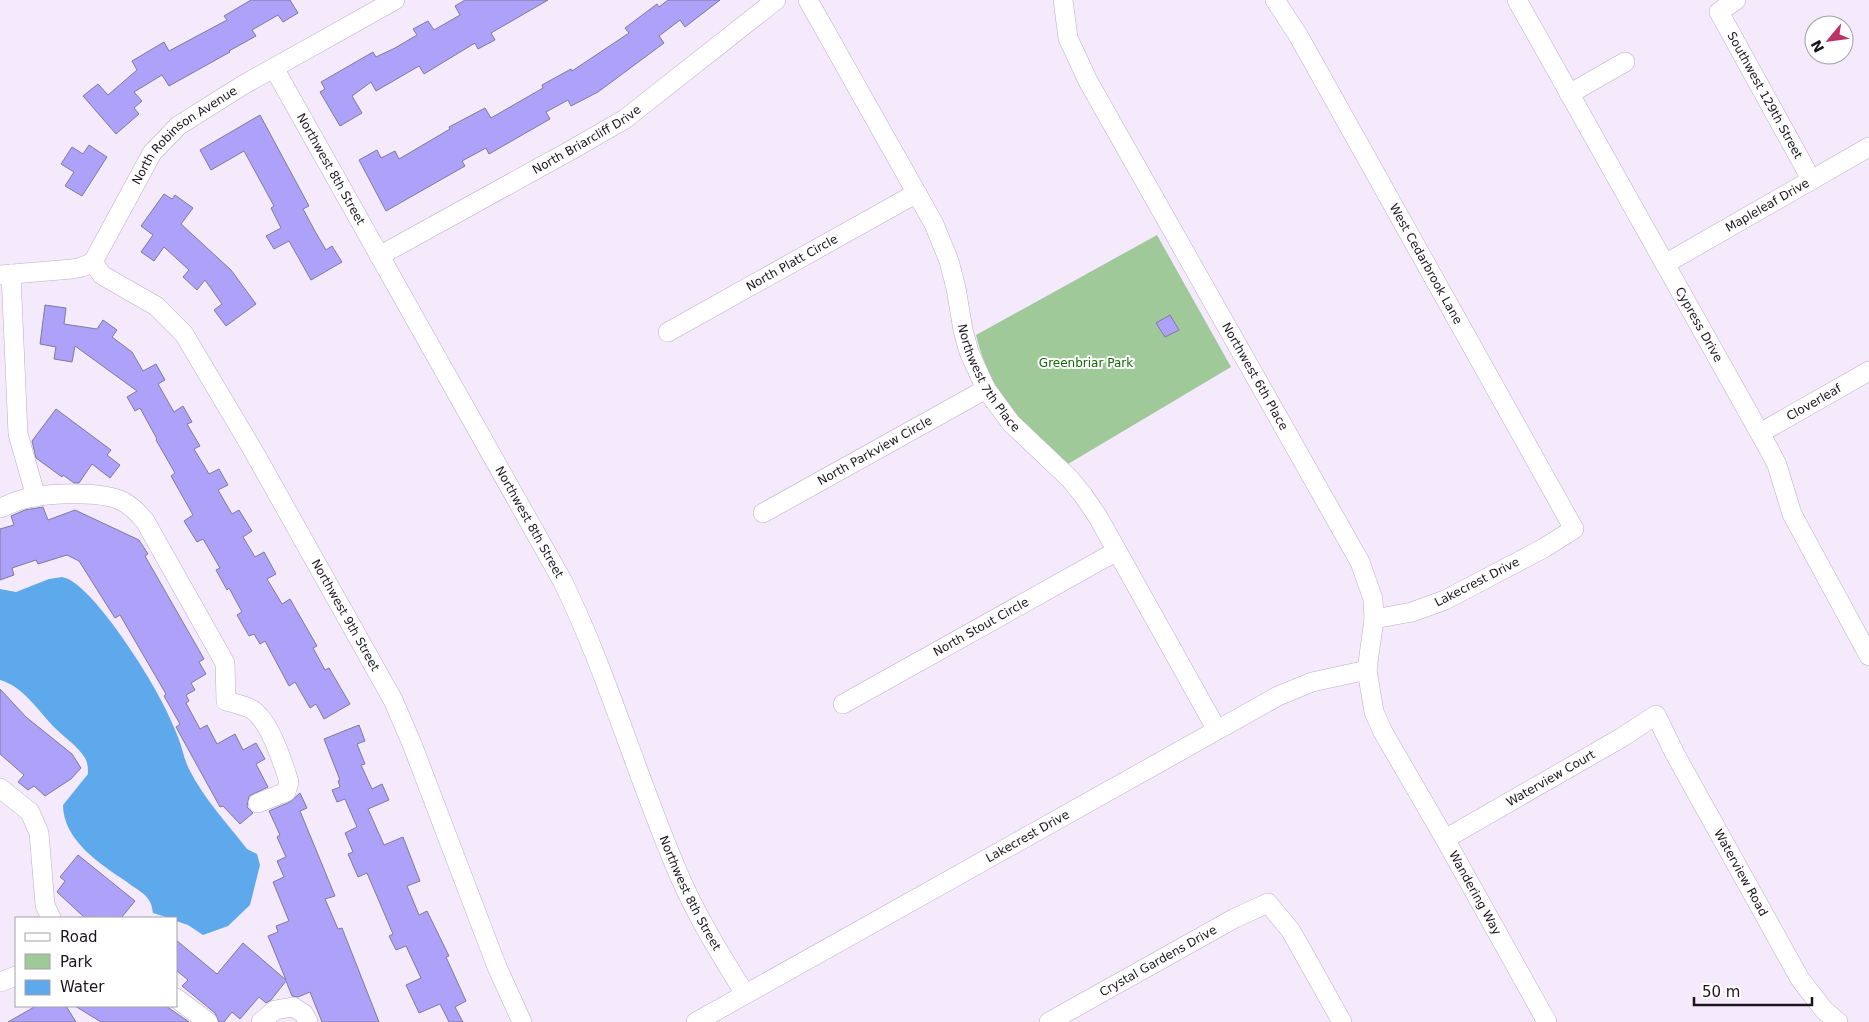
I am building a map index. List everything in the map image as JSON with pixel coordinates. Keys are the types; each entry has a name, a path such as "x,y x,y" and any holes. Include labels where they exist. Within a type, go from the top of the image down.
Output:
{"street":[{"name":"North Robinson Avenue","path":"93,262 152,153 178,126 274,68 395,0"},
{"name":"North Briarcliff Drive","path":"379,256 565,154 625,118 776,0"},
{"name":"Northwest 7th Place","path":"808,0 937,231 949,261 956,288 962,330 969,352 986,389 1011,423 1070,479 1083,495 1117,551 1217,730"},
{"name":"Northwest 6th Place","path":"1062,0 1068,38 1075,56 1360,562 1374,599 1374,619 1367,670 1374,712 1401,763"},
{"name":"West Cedarbrook Lane","path":"1275,0 1298,35 1574,529"},
{"name":"Cypress Drive","path":"1517,0 1760,433 1777,465 1792,514 1869,656"},
{"name":"Southwest 129th Street","path":"1736,0 1719,12 1811,179"},
{"path":"1569,94 1625,62"},
{"name":"Northwest 8th Street","path":"274,68 563,582 596,659 678,874 703,925 745,994"},
{"name":"Mapleleaf Drive","path":"1665,264 1869,147"},
{"name":"North Platt Circle","path":"668,332 917,193"},
{"path":"36,497 18,434 5,275 72,269 93,262"},
{"name":"Northwest 9th Street","path":"93,262 102,275 156,306 184,334 254,452 393,700 412,744 497,967 522,1022"},
{"name":"Cloverleaf","path":"1760,433 1869,371"},
{"name":"North Parkview Circle","path":"763,513 986,389"},
{"path":"0,508 27,498 58,494 103,496 120,500 135,509 145,521 225,663 226,701 250,708 259,715 282,760 289,782 286,792 258,803"},
{"name":"Lakecrest Drive","path":"1374,619 1412,612 1445,600 1536,552 1574,529"},
{"name":"North Stout Circle","path":"843,704 1117,551"},
{"name":"Lakecrest Drive","path":"696,1022 1295,688 1328,678 1367,670"},
{"name":"Waterview Court","path":"1445,839 1621,738 1656,715"},
{"name":"Waterview Road","path":"1656,715 1675,754 1800,979 1824,1010 1838,1022"},
{"name":"Wandering Way","path":"1401,763 1547,1022"},
{"path":"0,788 30,812 39,833 45,905 51,917"},
{"name":"Crystal Gardens Drive","path":"1049,1022 1235,918 1268,903 1291,931 1342,1022"},
{"path":"0,982 15,976"},
{"path":"178,1000 208,1022"},
{"path":"261,1022 275,1010 293,1006 304,1014 308,1022"}],"green space":[{"name":"Greenbriar Park","path":"1157,235 1231,367 1068,464 1035,437 1006,403 991,377 976,335"}],"water":[{"path":"62,577 74,582 103,611 155,689 178,737 187,765 195,780 247,849 257,854 260,865 250,905 228,926 203,935 188,925 178,922 178,917 166,917 153,913 151,903 146,896 95,859 76,840 69,829 63,805 88,774 86,760 82,753 55,728 30,700 16,688 0,680 0,589 16,592 49,579"}],"building":[{"path":"251,0 290,0 298,13 283,22 278,15 252,30 256,36 169,86 162,75 134,92 142,101 134,108 139,114 116,134 83,96 98,84 108,95 137,70 132,61 164,42 169,51 227,20 224,16"},
{"path":"465,0 548,0 491,33 495,40 478,49 475,43 424,74 419,66 376,91 371,82 352,96 362,113 340,126 320,92 325,89 321,82 373,52 376,57 395,48 417,35 413,29 428,21 434,30 460,15 455,6"},
{"path":"668,0 720,0 685,27 680,20 659,36 664,43 598,92 571,106 568,100 546,112 550,119 489,154 486,148 462,161 465,166 386,211 359,160 377,150 381,158 395,151 399,159 450,129 449,127 485,108 491,118 543,88 542,85 571,69 572,71 629,33 625,28 657,4 659,7"},
{"path":"260,115 309,206 303,209 316,233 326,250 332,246 342,262 311,280 289,241 274,249 266,236 281,228 271,208 274,206 244,151 211,170 200,150"},
{"path":"89,145 107,157 82,196 65,186 74,172 61,164 72,147 83,154"},
{"path":"164,194 172,199 175,195 193,208 181,224 231,270 256,304 226,326 214,310 222,304 205,280 197,290 183,277 189,270 164,247 154,261 141,252 153,235 141,226"},
{"path":"45,305 66,308 64,324 97,329 103,320 117,330 112,337 132,352 143,371 156,364 165,380 158,384 174,412 183,406 192,422 187,424 200,446 194,449 209,474 219,469 228,485 218,490 232,514 239,510 252,531 243,537 255,557 264,552 276,574 267,579 282,604 290,599 317,646 313,648 325,670 329,668 350,704 324,719 316,704 310,708 295,682 289,686 265,641 260,644 254,634 249,636 237,615 242,612 229,588 227,590 216,570 220,568 203,539 197,542 184,521 193,515 171,476 175,473 140,408 135,411 127,397 137,391 75,346 72,362 54,359 56,347 40,344"},
{"path":"1170,315 1179,330 1165,337 1156,323"},
{"path":"56,409 111,450 107,455 120,465 110,478 92,464 79,483 74,483 63,475 62,477 36,458 32,441"},
{"path":"43,507 48,520 75,510 139,540 148,554 145,556 204,659 199,662 206,674 191,683 195,690 186,695 189,701 186,703 200,729 207,725 217,744 235,734 243,750 256,743 265,759 256,764 268,787 249,796 247,807 253,813 240,824 223,806 220,807 176,727 180,724 164,696 166,694 120,615 115,618 79,561 67,555 38,564 36,560 12,568 14,575 0,580 0,529 14,525 11,516 25,510"},
{"path":"0,689 26,717 72,754 81,768 71,779 45,796 34,786 28,790 18,782 24,775 0,754"},
{"path":"359,725 365,741 357,744 365,764 361,765 372,789 382,784 389,800 368,809 384,845 403,837 420,881 407,886 419,915 427,911 449,956 446,957 466,1001 455,1007 463,1022 449,1022 440,1004 419,1013 406,985 421,978 406,946 396,950 389,936 393,934 367,873 358,877 348,854 353,852 345,833 357,827 345,799 337,802 332,790 340,787 338,781 340,780 324,739"},
{"path":"300,793 307,808 300,811 335,896 325,899 338,929 342,928 379,1022 322,1022 310,992 298,997 292,996 286,981 271,1000 266,1003 259,997 240,1019 232,1012 224,1022 219,1022 215,1013 182,986 188,980 178,972 178,942 217,974 243,943 286,980 268,936 278,932 276,926 289,921 273,882 284,877 277,861 286,857 277,837 280,835 269,811 290,802"},
{"path":"78,855 135,901 122,917 84,917 57,892 65,881 60,877"},
{"path":"34,1007 67,1007 76,1022 8,1022"},
{"path":"77,1007 167,1007 189,1022 101,1022"}]}
